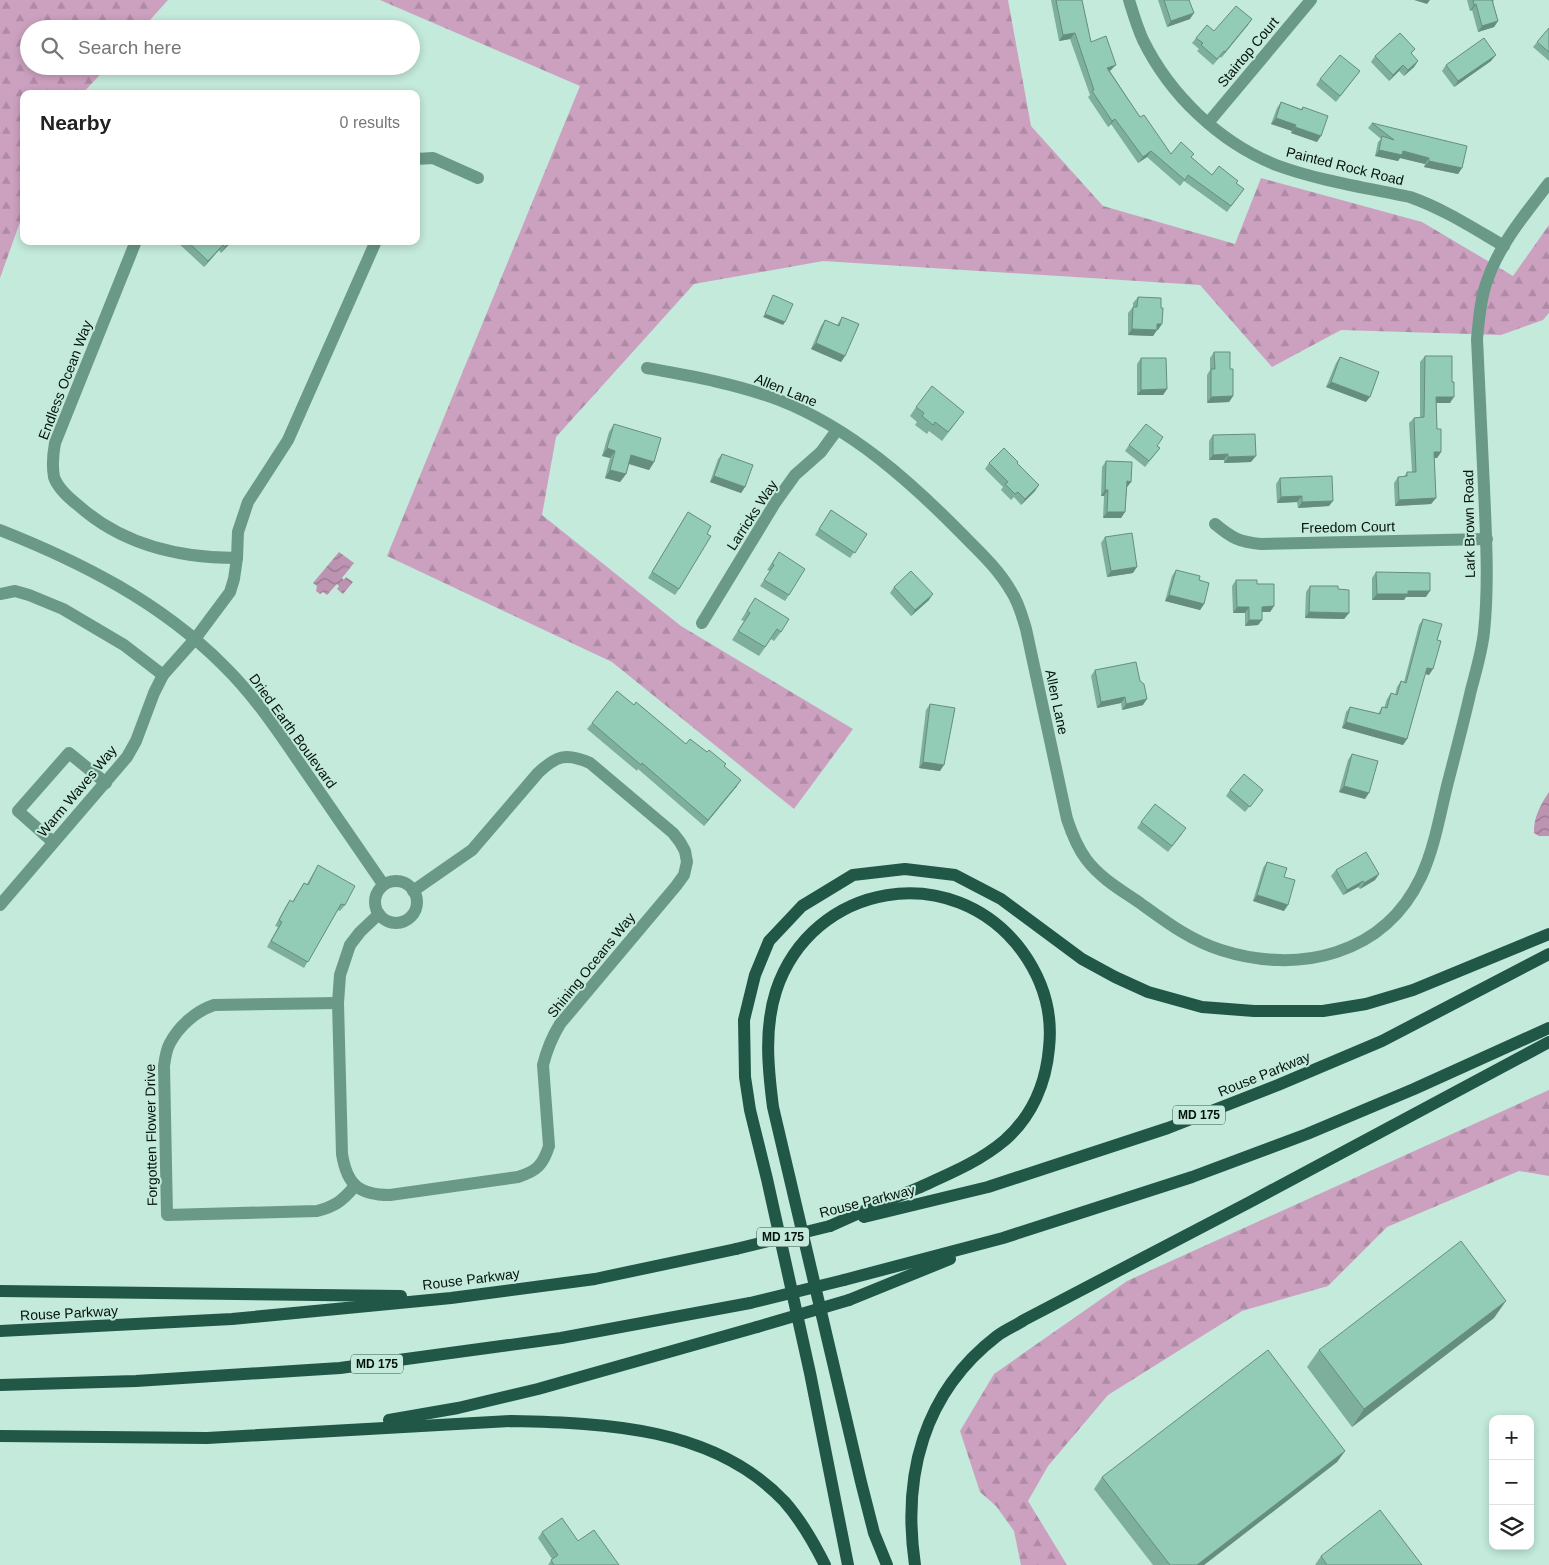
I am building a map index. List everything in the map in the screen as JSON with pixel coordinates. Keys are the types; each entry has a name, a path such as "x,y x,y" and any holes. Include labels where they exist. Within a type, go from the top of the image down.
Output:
{"main road":[{"path":"848,1565 810,1373 750,1110 746,1077 744,1020 754,975 769,941 802,906 853,875 905,869 956,875 1001,900 1082,960 1114,978 1148,992 1202,1007 1254,1011 1323,1011 1366,1004 1413,990 1549,934"},
{"path":"830,1226 952,1173 982,1157 1006,1139 1020,1124 1041,1086 1046,1070 1051,1033 1049,1012 1043,988 1033,966 1018,945 987,916 967,904 914,892 887,895 860,902 839,913 806,940 789,964 777,990 771,1010 768,1035 768,1068 773,1107 860,1482 874,1533 887,1565"},
{"name":"Rouse Parkway","path":"0,1331 232,1319 451,1298 595,1279 830,1226 988,1187 1168,1128 1278,1085 1382,1041 1549,954"},
{"name":"MD 175","path":"0,1385 136,1381 340,1368 561,1338 750,1303 1003,1238 1192,1177 1307,1134 1414,1089 1549,1028"},
{"path":"915,1565 911,1536 911,1502 916,1466 924,1435 939,1404 956,1378 978,1353 998,1336 1032,1316 1549,1042"},
{"path":"327,1431 458,1408 538,1389 757,1327 849,1300 1003,1238"},
{"path":"0,1290 451,1298"},
{"path":"0,1436 207,1438 474,1422 562,1422 645,1431 678,1439 710,1450 734,1462 754,1476 784,1501 805,1528 825,1565"}],"street":[{"name":"Painted Rock Road","path":"1129,0 1142,39 1160,69 1185,102 1208,123 1235,142 1275,164 1294,171 1410,197 1450,214 1504,246"},
{"name":"Stairtop Court","path":"1208,123 1311,0"},
{"path":"420,159 433,158 478,178"},
{"name":"Lark Brown Road","path":"1421,876 1428,859 1484,633 1487,539 1477,339 1479,315 1491,269 1504,246 1549,183"},
{"name":"Endless Ocean Way","path":"134,245 55,443 53,456 54,478 59,487 82,509 101,524 128,538 160,550 211,558 237,558"},
{"path":"195,639 230,592 237,558 238,532 248,502 288,440 374,245"},
{"name":"Allen Lane","path":"646,368 698,377 756,392 781,401 837,430 892,468 924,495 979,552 1011,590 1020,608 1067,819 1075,842 1086,860 1103,878 1167,922 1212,947 1235,955 1284,960 1309,960 1332,954 1376,932 1402,906 1421,876"},
{"name":"Larricks Way","path":"702,623 775,503 796,475 821,452 837,430"},
{"name":"Freedom Court","path":"1215,524 1229,535 1244,542 1261,544 1487,539"},
{"name":"Dried Earth Boulevard","path":"0,530 56,554 115,583 156,609 195,639 224,665 270,720 383,884"},
{"path":"0,594 15,591 63,610 124,645 163,675"},
{"name":"Warm Waves Way","path":"0,905 127,757 136,741 154,693 163,675 195,639"},
{"path":"54,842 18,811 24,804 70,752 106,783"},
{"name":"Shining Oceans Way","path":"355,1186 365,1192 390,1195 518,1177 531,1173 539,1167 545,1158 549,1146 543,1064 552,1038 560,1024 676,886 684,875 687,862 685,851 673,833 590,764 578,758 568,756 549,763 538,773 472,850 413,891"},
{"path":"401,880 408,884 413,891 417,897 416,908 413,914 400,923 392,923 379,914 375,907 377,891 383,884 401,880"},
{"path":"355,1186 344,1169 342,1154 338,1003 340,975 350,945 360,932 379,914"},
{"name":"Forgotten Flower Drive","path":"338,1003 214,1005 202,1009 192,1016 170,1042 164,1066 167,1215 317,1211 332,1207 342,1200 355,1186"}],"green space":[{"path":"0,0 168,0 150,20 20,20 20,75 100,75 86,90 20,90 20,222 0,278"},
{"path":"380,0 1008,0 1031,126 1103,206 1235,244 1261,178 1422,222 1513,276 1549,225 1549,313 1543,320 1501,335 1341,330 1272,367 1200,285 823,261 694,284 556,437 542,515 681,626 853,729 794,809 612,662 387,556 580,86"},
{"path":"1549,1090 1549,1176 1519,1171 1387,1227 1328,1286 1242,1311 1108,1395 1048,1466 1028,1501 1067,1565 1021,1565 1014,1531 996,1506 980,1492 960,1431 994,1374 1127,1281"}],"water":[{"path":"339,552 354,563 342,578 344,580 346,577 353,582 343,594 337,589 339,586 337,584 327,595 323,592 320,594 316,591 317,586 313,583"},
{"path":"1549,792 1549,836 1539,836 1534,833 1536,817 1540,806"}],"building":[{"path":"1056,0 1082,0 1091,42 1106,36 1116,65 1107,68 1140,117 1144,115 1171,154 1181,142 1194,154 1191,157 1212,175 1219,166 1238,181 1236,183 1244,189 1231,206 1188,175 1185,180 1151,151 1143,157 1115,119 1112,121 1092,91 1094,90 1075,33 1063,35"},
{"path":"1164,0 1189,0 1194,13 1171,21"},
{"path":"1473,0 1492,0 1498,21 1482,26 1476,4 1474,5"},
{"path":"1236,6 1252,19 1217,59 1196,38 1207,25 1214,31"},
{"path":"1549,28 1549,52 1537,42"},
{"path":"1400,33 1415,49 1411,53 1418,61 1408,70 1403,65 1393,75 1375,56"},
{"path":"1484,38 1496,55 1458,81 1446,65"},
{"path":"1340,55 1360,71 1340,96 1320,79"},
{"path":"1281,102 1302,110 1303,107 1328,116 1321,136 1276,118"},
{"path":"1372,123 1467,146 1462,168 1429,161 1429,158 1403,151 1402,155 1379,150 1382,136 1394,140"},
{"path":"191,245 223,245 208,261"},
{"path":"773,295 793,304 785,322 765,314"},
{"path":"1138,297 1161,298 1161,308 1163,308 1162,324 1157,324 1157,330 1132,329 1133,307 1137,307"},
{"path":"842,317 859,324 845,356 816,343 825,320 839,326"},
{"path":"1214,352 1230,352 1230,369 1233,369 1233,396 1211,397 1211,369 1215,369"},
{"path":"1425,356 1452,356 1454,397 1436,397 1437,429 1441,429 1441,452 1434,452 1436,498 1399,500 1398,477 1407,476 1407,472 1416,472 1414,418 1424,417"},
{"path":"1340,357 1379,372 1370,397 1331,382"},
{"path":"1141,358 1166,358 1167,389 1141,390"},
{"path":"932,386 964,412 948,432 935,422 933,425 922,416 924,413 916,407"},
{"path":"614,424 661,438 654,462 631,455 626,474 610,470 615,451 607,448"},
{"path":"1146,424 1163,437 1157,446 1160,448 1149,461 1129,445"},
{"path":"1255,434 1256,456 1228,457 1228,454 1213,455 1213,435"},
{"path":"1004,448 1039,485 1025,499 1018,492 1015,494 1005,484 1008,482 989,463"},
{"path":"722,454 753,465 745,487 714,476"},
{"path":"1106,461 1132,462 1131,482 1127,481 1125,512 1107,512 1108,490 1105,490"},
{"path":"1332,476 1333,501 1302,502 1302,496 1281,497 1280,478"},
{"path":"831,510 867,534 855,553 819,529"},
{"path":"688,512 711,526 707,534 711,536 679,589 652,572"},
{"path":"1132,533 1137,567 1111,571 1105,537"},
{"path":"779,552 805,569 789,595 764,580 774,565 772,564"},
{"path":"1176,570 1200,576 1199,580 1209,583 1204,604 1169,595"},
{"path":"911,571 933,594 915,610 894,587"},
{"path":"1376,572 1430,573 1430,591 1408,591 1408,594 1377,594"},
{"path":"1236,580 1257,580 1257,584 1274,584 1274,606 1262,607 1262,620 1249,620 1249,607 1237,607"},
{"path":"1310,586 1338,586 1338,589 1349,590 1349,613 1309,612"},
{"path":"755,598 789,619 781,632 777,629 765,647 738,631 750,613 747,611"},
{"path":"1423,619 1442,624 1437,640 1441,641 1433,669 1427,668 1407,739 1346,722 1350,707 1380,714 1382,707 1387,708 1391,693 1397,695 1401,681 1406,683"},
{"path":"1136,662 1140,681 1144,684 1147,699 1126,704 1125,697 1101,702 1095,670"},
{"path":"617,691 634,705 636,702 686,744 690,739 707,752 709,750 741,780 708,820 592,723"},
{"path":"930,704 955,708 944,765 923,762"},
{"path":"1352,754 1378,761 1369,793 1344,786"},
{"path":"1244,774 1263,790 1250,807 1230,790"},
{"path":"1155,804 1186,828 1172,846 1141,822"},
{"path":"1366,852 1379,874 1347,890 1336,870"},
{"path":"1267,862 1287,868 1284,877 1295,880 1288,905 1257,895"},
{"path":"318,865 355,886 345,905 341,904 308,962 271,941 282,922 279,920 290,900 293,902 304,883 308,885"},
{"path":"1461,1241 1506,1301 1364,1409 1319,1350"},
{"path":"1268,1350 1345,1451 1197,1565 1170,1565 1102,1477"},
{"path":"1380,1510 1422,1565 1327,1565 1321,1556"},
{"path":"562,1518 578,1541 594,1530 619,1565 554,1565 551,1560 558,1555 542,1532"}]}
